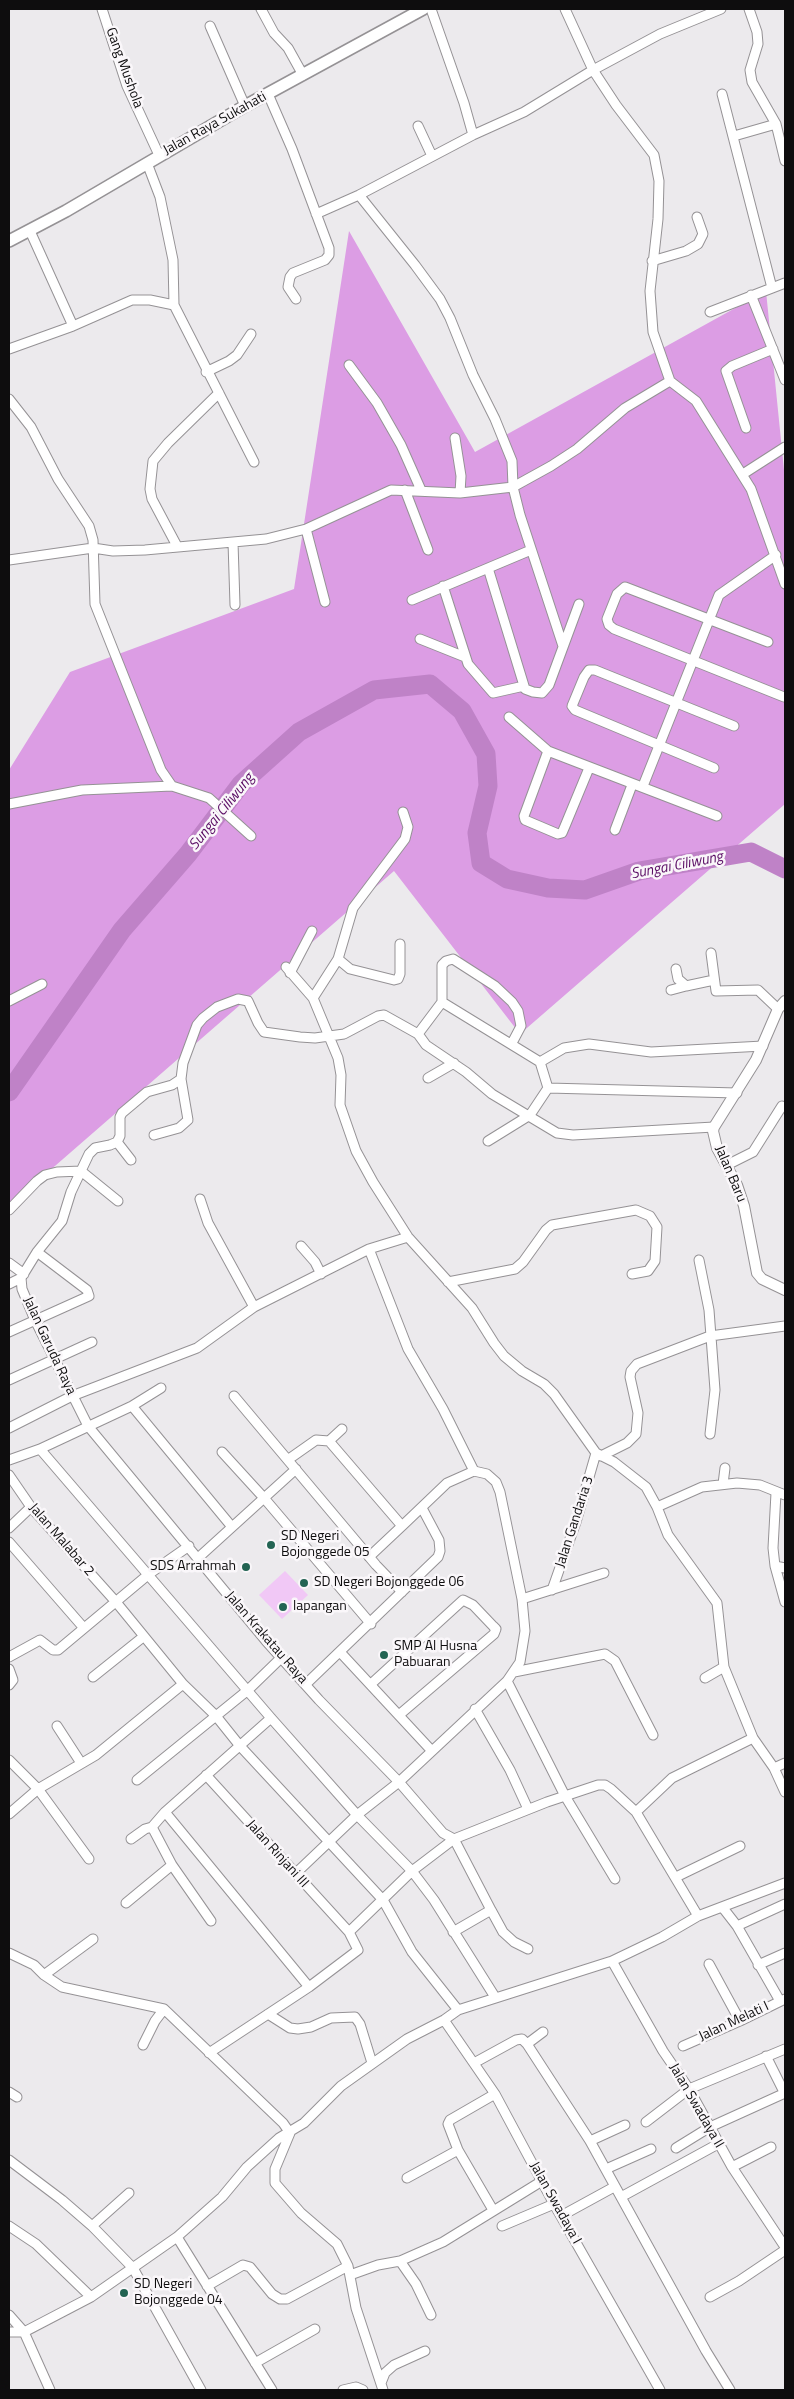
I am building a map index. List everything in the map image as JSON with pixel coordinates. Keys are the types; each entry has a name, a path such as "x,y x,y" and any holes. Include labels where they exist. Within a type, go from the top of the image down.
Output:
{"main road":[{"name":"Jalan Raya Sukahati","path":"9,240 30,231 245,106 423,9"}],"street":[{"name":"Gang Mushola","path":"102,9 127,86 159,155"},
{"path":"261,9 274,33 288,48 303,75"},
{"path":"431,9 473,135"},
{"path":"565,9 594,70 616,105 654,155 659,180 658,219 650,291 653,332 670,380 696,401 743,474 757,503 785,584"},
{"path":"316,214 359,195 473,135 524,112 594,70 660,34 721,9"},
{"path":"749,9 757,32 758,44 750,70 752,82 776,124 785,161"},
{"path":"210,26 245,106"},
{"path":"268,94 292,149 329,248 329,255 325,260 293,273 290,277 288,287 296,298"},
{"path":"722,94 772,288"},
{"path":"734,136 776,124"},
{"path":"418,126 432,156"},
{"path":"147,163 160,197 173,260 174,305 206,372 254,462"},
{"path":"359,195 415,265 440,299 450,318 512,462 513,487 531,550 563,646"},
{"path":"652,261 686,251 698,244 702,234 698,217"},
{"path":"30,231 72,326"},
{"path":"710,312 785,283"},
{"path":"751,295 785,380"},
{"path":"9,348 72,326 132,300 150,300 174,305"},
{"path":"206,372 238,355 251,334"},
{"path":"746,428 726,371 732,366 773,349"},
{"path":"349,365 377,402 401,445 420,490"},
{"path":"9,560 93,548 113,551 266,539 306,528 391,490 460,493 513,487 571,453 625,408 670,380"},
{"path":"177,546 152,499 150,489 153,461 168,443 218,393"},
{"path":"9,402 31,428 58,479 89,526 93,548 95,604 161,770 172,786"},
{"path":"455,438 461,476 460,493"},
{"path":"743,474 785,447"},
{"path":"405,490 428,550"},
{"path":"306,528 326,602"},
{"path":"233,542 234,605"},
{"path":"412,600 531,550"},
{"path":"643,786 719,596 776,554"},
{"path":"488,568 525,689 540,694 545,692 579,604"},
{"path":"443,586 468,664 493,693 524,686"},
{"path":"768,642 624,586 617,594 607,619 608,625 614,629 784,696"},
{"path":"420,639 466,657"},
{"path":"714,768 581,715 572,706 584,677 589,670 595,670 734,726"},
{"path":"508,718 548,751 632,785 643,786 717,816"},
{"path":"548,751 524,816 525,820 558,834 562,832 565,826 589,768"},
{"path":"615,830 632,785"},
{"path":"9,804 82,790 172,786 209,798 251,836"},
{"path":"313,998 338,959 353,908 405,839 408,827 403,812"},
{"path":"312,931 288,970 313,998 330,1036 338,1058 341,1075 340,1105 356,1151 372,1182 408,1237 472,1308 504,1356 522,1371 544,1384 554,1394 598,1454 614,1462 646,1487 657,1507 668,1535 717,1603 724,1667 753,1738 774,1768 785,1792"},
{"path":"338,959 350,969 394,980 398,979 400,974 400,944"},
{"path":"711,953 714,980 718,992 758,990 778,1009"},
{"path":"418,1034 442,1002 442,965 446,961 453,959 495,986 512,1002 518,1011 520,1026 512,1043"},
{"path":"676,968 678,979 686,986"},
{"path":"671,990 714,980"},
{"path":"9,1001 42,984"},
{"path":"154,1134 179,1128 188,1120 181,1079 183,1063 197,1026 209,1012 231,1001 244,999 248,1001 264,1032 315,1038 344,1034 378,1016 384,1015 418,1034 426,1045 454,1063 492,1094 530,1115 549,1130 573,1135 714,1127"},
{"name":"Jalan Baru","path":"785,1001 778,1009 763,1046 737,1093 714,1127 717,1148 727,1165 744,1206 756,1274 785,1290"},
{"path":"442,1002 512,1043 540,1062 548,1088"},
{"path":"540,1062 564,1048 589,1044 650,1052 763,1046"},
{"path":"428,1078 454,1063"},
{"path":"9,1284 22,1276 37,1252 62,1221 71,1192 95,1148 110,1146 117,1142 120,1136 120,1117 127,1107 147,1092 172,1085 181,1079"},
{"path":"548,1088 737,1093"},
{"path":"488,1141 530,1115 548,1088"},
{"path":"727,1165 753,1152 782,1106"},
{"path":"117,1142 131,1160"},
{"path":"9,1210 45,1175 57,1172 82,1171 118,1201"},
{"path":"200,1199 208,1223 254,1307"},
{"path":"448,1282 515,1269 528,1256 546,1230 552,1225 636,1210 650,1216 657,1227 657,1236 655,1261 648,1271 632,1274"},
{"path":"9,1428 72,1396 197,1348 254,1307 369,1249 408,1237"},
{"path":"301,1246 315,1262 321,1274"},
{"path":"369,1249 408,1349 443,1409 474,1471"},
{"path":"9,1332 89,1296 87,1290 37,1252"},
{"path":"699,1260 709,1310 715,1390 710,1434"},
{"path":"9,1263 22,1276"},
{"name":"Jalan Garuda Raya","path":"22,1276 22,1289 35,1320 88,1426"},
{"path":"598,1454 627,1443 636,1434 638,1413 630,1377 631,1371 637,1364 710,1336 785,1326"},
{"path":"9,1380 92,1342"},
{"path":"9,1460 40,1449 132,1406 160,1388"},
{"path":"234,1396 289,1459 369,1557 402,1592"},
{"path":"132,1406 232,1527"},
{"name":"Jalan Krakatau Raya","path":"88,1426 282,1657 399,1782 443,1833 454,1839"},
{"path":"329,1441 342,1429"},
{"path":"289,1459 316,1440 329,1441 402,1526"},
{"path":"40,1449 272,1718 357,1814 412,1871 434,1900 495,1997"},
{"path":"222,1452 264,1498 371,1624"},
{"name":"Jalan Gandaria 3","path":"552,1590 598,1454"},
{"path":"723,1484 725,1468"},
{"path":"198,1558 296,1469"},
{"path":"295,1874 357,1814 399,1782 431,1750 507,1681 514,1672 524,1648 525,1632 522,1600 500,1492 496,1482 487,1474 474,1471 447,1483 369,1557"},
{"name":"Jalan Malabar 2","path":"9,1475 31,1507 116,1602 183,1684 216,1716 240,1746 383,1900 412,1952 458,2010"},
{"path":"657,1507 702,1487 723,1484 760,1485 785,1495"},
{"path":"776,1493 773,1548 775,1566 785,1602"},
{"path":"9,1528 31,1507"},
{"path":"306,1684 434,1563 440,1551 439,1540 422,1508"},
{"path":"9,1542 84,1627"},
{"path":"9,1657 40,1640 53,1650 58,1650 149,1574 189,1546"},
{"path":"775,1566 785,1568"},
{"path":"522,1600 604,1573"},
{"path":"371,1684 463,1600 472,1605 496,1629 494,1634 399,1715"},
{"path":"93,1678 143,1637"},
{"path":"340,1652 431,1750"},
{"path":"514,1672 605,1654 615,1661 653,1735"},
{"path":"137,1780 248,1690 282,1657"},
{"path":"705,1678 724,1667"},
{"path":"9,1669 13,1680 9,1686"},
{"path":"507,1681 566,1796 615,1879"},
{"path":"9,1814 38,1789 96,1755 183,1684"},
{"path":"475,1709 510,1770 528,1809"},
{"path":"131,1839 145,1829 152,1827 165,1812 272,1718"},
{"path":"57,1726 81,1763"},
{"path":"636,1812 672,1778 753,1738"},
{"path":"9,1760 38,1789 89,1859"},
{"path":"774,1768 785,1763"},
{"name":"Jalan Rinjani III","path":"206,1775 349,1932"},
{"path":"210,2053 309,1987 358,1950 349,1932 412,1871 454,1839 528,1809 598,1785 605,1785 636,1812 698,1916"},
{"path":"165,1812 309,1987"},
{"path":"152,1827 172,1865 211,1921"},
{"path":"454,1839 503,1932 514,1942 528,1949"},
{"path":"676,1877 740,1846"},
{"path":"126,1903 172,1865"},
{"path":"9,2332 24,2332 90,2297 177,2237 222,2197 247,2167 278,2138 290,2133 304,2123 341,2086 407,2039 444,2020 458,2010 612,1961 662,1937 698,1916 785,1883"},
{"path":"736,1926 785,1904"},
{"path":"723,1908 736,1926 758,1965 783,2000"},
{"path":"453,1932 491,1910"},
{"path":"44,1975 93,1939"},
{"path":"758,1965 785,1953"},
{"path":"9,1954 34,1965 44,1975 62,1987 164,2009 283,2123 290,2133"},
{"name":"Jalan Swadaya II","path":"612,1961 663,2051 710,2126 718,2144 785,2248"},
{"path":"709,1964 740,2021"},
{"name":"Jalan Melati I","path":"682,2046 783,2000"},
{"path":"143,2045 155,2020 164,2009"},
{"path":"268,2014 290,2028 298,2029 311,2027 331,2018 355,2017 360,2024 372,2063"},
{"name":"Jalan Swadaya I","path":"444,2020 495,2094 554,2204 660,2390"},
{"path":"527,2044 543,2032"},
{"path":"474,2063 516,2040 522,2039 527,2044 590,2141 706,2351 730,2390"},
{"path":"646,2122 688,2089 785,2049"},
{"path":"676,2148 710,2126 785,2094 766,2056"},
{"path":"493,2210 458,2150 448,2124 450,2120 495,2094"},
{"path":"590,2141 625,2125"},
{"path":"290,2133 275,2169 275,2183 301,2213 337,2244 349,2270 356,2308 382,2387"},
{"path":"621,2197 718,2144"},
{"path":"732,2167 771,2147"},
{"path":"606,2169 651,2149"},
{"path":"407,2178 458,2150"},
{"path":"9,2160 62,2200 92,2226 133,2268 201,2390"},
{"path":"207,2286 243,2265 250,2267 272,2294 280,2299 287,2299 349,2270 400,2261 443,2242 542,2181"},
{"path":"561,2216 614,2187"},
{"path":"92,2226 129,2193"},
{"path":"502,2226 554,2204"},
{"path":"9,2226 36,2244 90,2297"},
{"path":"177,2237 272,2390"},
{"path":"710,2297 739,2281 785,2248"},
{"path":"400,2261 416,2284 431,2315"},
{"path":"9,2315 24,2332 50,2390"},
{"path":"255,2363 316,2329"},
{"path":"382,2387 385,2373 394,2365 425,2351"},
{"path":"343,2390 356,2387 364,2390"}],"shaded area":[{"path":"349,231 475,452 766,291 785,480 785,804 520,1034 394,871 9,1206 9,770 70,672 294,589"},
{"name":"lapangan","path":"285,1571 308,1595 282,1619 259,1595"}],"waterway":[{"name":"Sungai Ciliwung","path":"9,1092 122,930 188,854 241,784 299,732 374,690 430,684 462,711 486,754 488,786 477,833 481,863 507,879 548,888 585,890 639,871 751,852 785,869"}],"place":[{"name":"SD Negeri Bojonggede 05","path":"271,1545"},
{"name":"SDS Arrahmah","path":"246,1567"},
{"name":"SD Negeri Bojonggede 06","path":"304,1583"},
{"name":"lapangan","path":"283,1607"},
{"name":"SMP Al Husna Pabuaran","path":"384,1655"},
{"name":"SD Negeri Bojonggede 04","path":"124,2293"}]}
